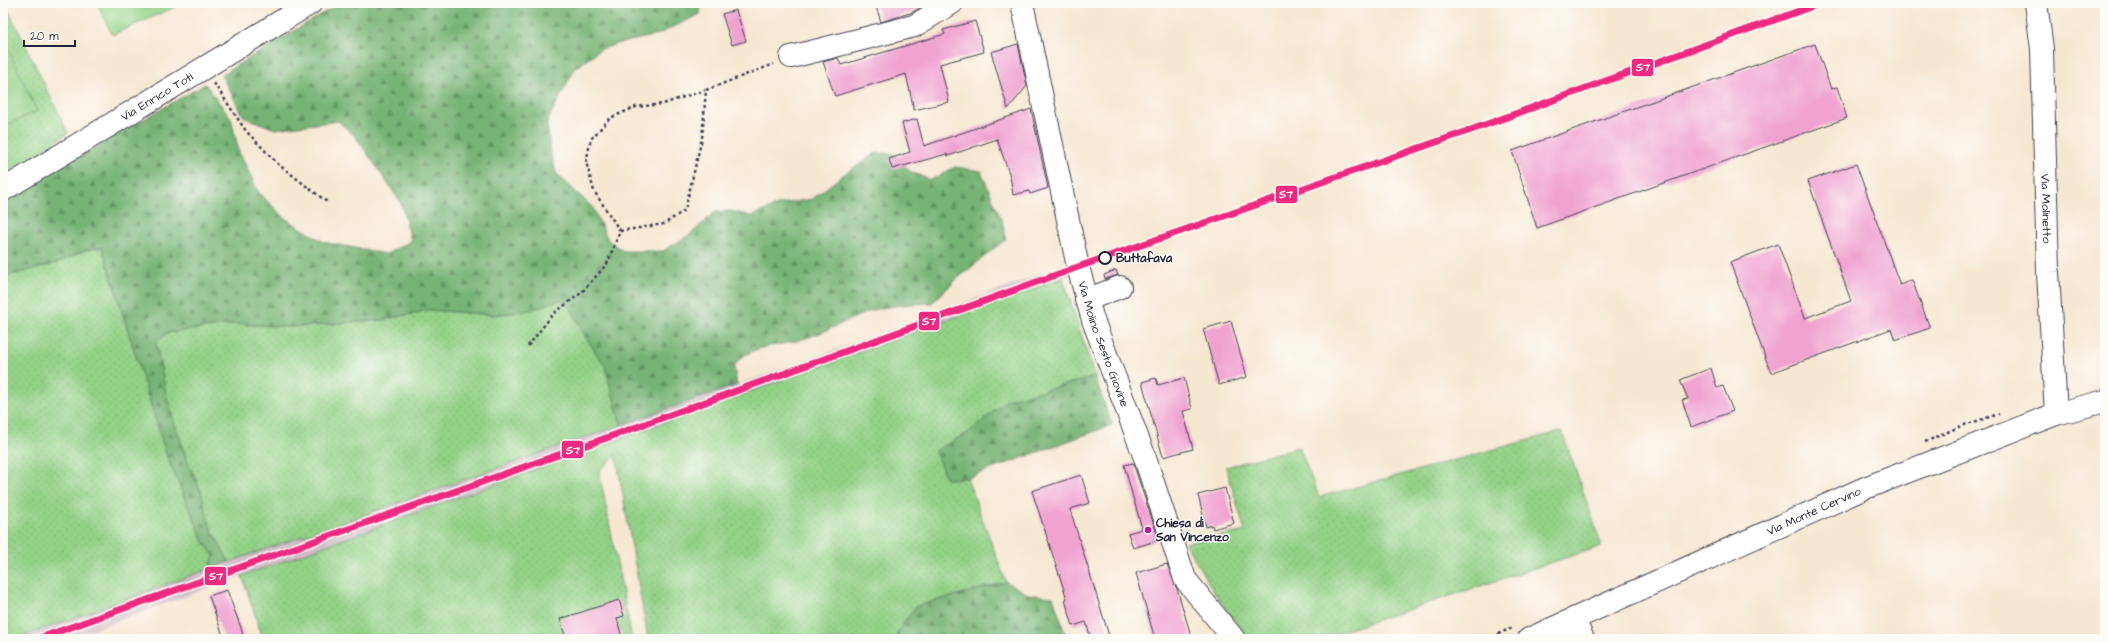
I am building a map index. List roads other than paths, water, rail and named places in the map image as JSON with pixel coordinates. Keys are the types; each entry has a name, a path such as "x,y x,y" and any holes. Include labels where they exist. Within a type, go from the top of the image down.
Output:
{"street":[{"name":"Via Enrico Toti","path":"3,190 311,3"},
{"path":"791,57 914,26 952,3"},
{"name":"Via Molino Sesto Giovine","path":"1022,3 1047,126 1086,300 1144,454 1186,579 1234,639"},
{"name":"Via Molinetto","path":"2036,3 2043,71 2048,272 2056,414"},
{"path":"1086,300 1120,287"},
{"name":"Via Monte Cervino","path":"1529,639 1865,488 2056,414 2105,401"},
{"path":"1574,619 1583,639"}],"place":[{"name":"Buttafava","path":"1105,258"},
{"name":"Chiesa di San Vincenzo","path":"1148,530"}]}
